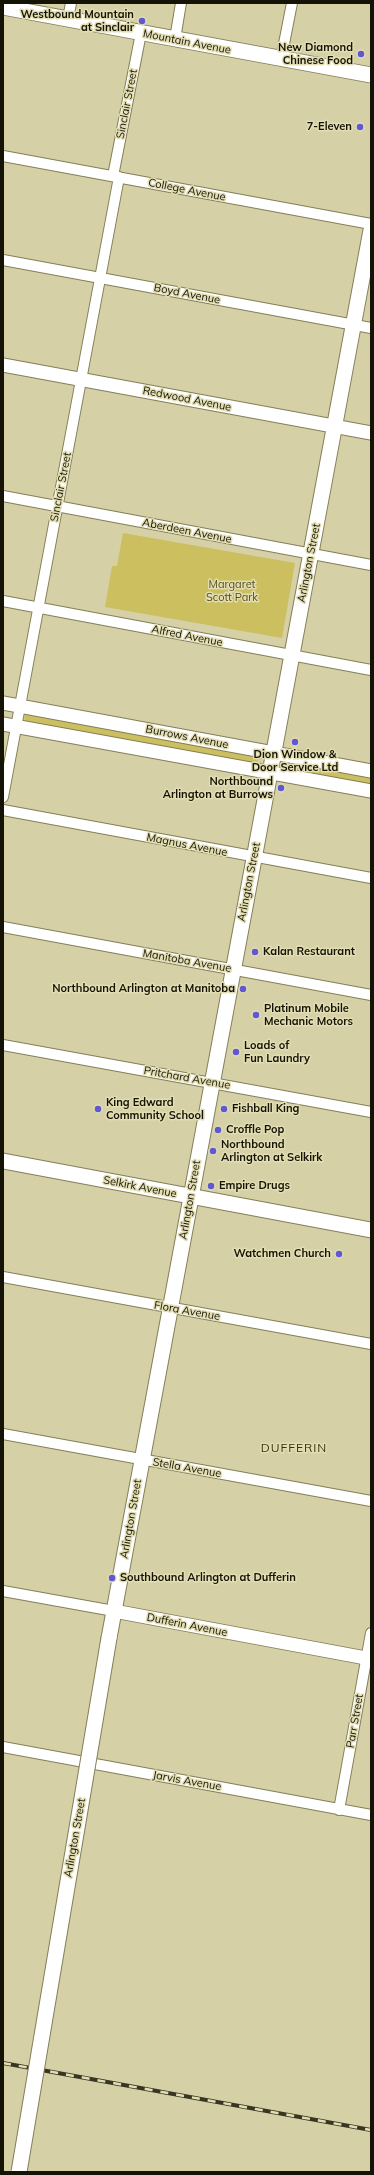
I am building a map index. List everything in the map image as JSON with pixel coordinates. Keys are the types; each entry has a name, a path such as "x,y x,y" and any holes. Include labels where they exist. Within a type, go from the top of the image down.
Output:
{"main road":[{"name":"Mountain Avenue","path":"3,7 371,75"},
{"name":"Arlington Street","path":"19,2172 109,1638 232,969 371,230"},
{"name":"Selkirk Avenue","path":"3,1161 371,1230"}],"street":[{"path":"68,19 71,3"},
{"path":"175,39 182,3"},
{"path":"281,59 292,3"},
{"name":"Sinclair Street","path":"3,797 9,725 20,706 39,608 100,278 141,33"},
{"name":"College Avenue","path":"3,156 371,224"},
{"name":"Boyd Avenue","path":"3,260 371,328"},
{"name":"Redwood Avenue","path":"3,364 371,433"},
{"name":"Aberdeen Avenue","path":"3,496 371,565"},
{"name":"Alfred Avenue","path":"3,601 371,670"},
{"name":"Burrows Avenue","path":"3,703 371,771"},
{"name":"Burrows Avenue","path":"9,725 371,791"},
{"name":"Magnus Avenue","path":"3,810 371,878"},
{"name":"Manitoba Avenue","path":"3,927 371,995"},
{"name":"Pritchard Avenue","path":"3,1045 371,1112"},
{"name":"Flora Avenue","path":"3,1277 371,1344"},
{"name":"Stella Avenue","path":"3,1434 371,1501"},
{"name":"Dufferin Avenue","path":"3,1590 369,1659"},
{"name":"Parr Street","path":"339,1810 369,1659 371,1633"},
{"name":"Jarvis Avenue","path":"3,1747 371,1815"}],"green space":[{"name":"Margaret Scott Park","path":"123,533 295,563 282,638 105,607 112,566 117,566"},
{"path":"27,713 241,753 258,759 257,762 250,763 26,722 24,717"},
{"path":"286,764 300,764 371,777 371,787 293,771 285,768"}],"railway":[{"path":"3,2063 371,2130"}],"place":[{"name":"Westbound Mountain at Sinclair","path":"142,21"},
{"name":"New Diamond Chinese Food","path":"361,54"},
{"name":"7-Eleven","path":"360,127"},
{"name":"Dion Window & Door Service Ltd","path":"295,742"},
{"name":"Northbound Arlington at Burrows","path":"281,788"},
{"name":"Kalan Restaurant","path":"255,952"},
{"name":"Northbound Arlington at Manitoba","path":"243,989"},
{"name":"Platinum Mobile Mechanic Motors","path":"256,1015"},
{"name":"Loads of Fun Laundry","path":"236,1052"},
{"name":"King Edward Community School","path":"98,1109"},
{"name":"Fishball King","path":"224,1109"},
{"name":"Croffle Pop","path":"218,1130"},
{"name":"Northbound Arlington at Selkirk","path":"213,1151"},
{"name":"Empire Drugs","path":"211,1186"},
{"name":"Watchmen Church","path":"339,1254"},
{"name":"Southbound Arlington at Dufferin","path":"112,1578"}],"district":[{"name":"DUFFERIN","path":"294,1448"}]}
